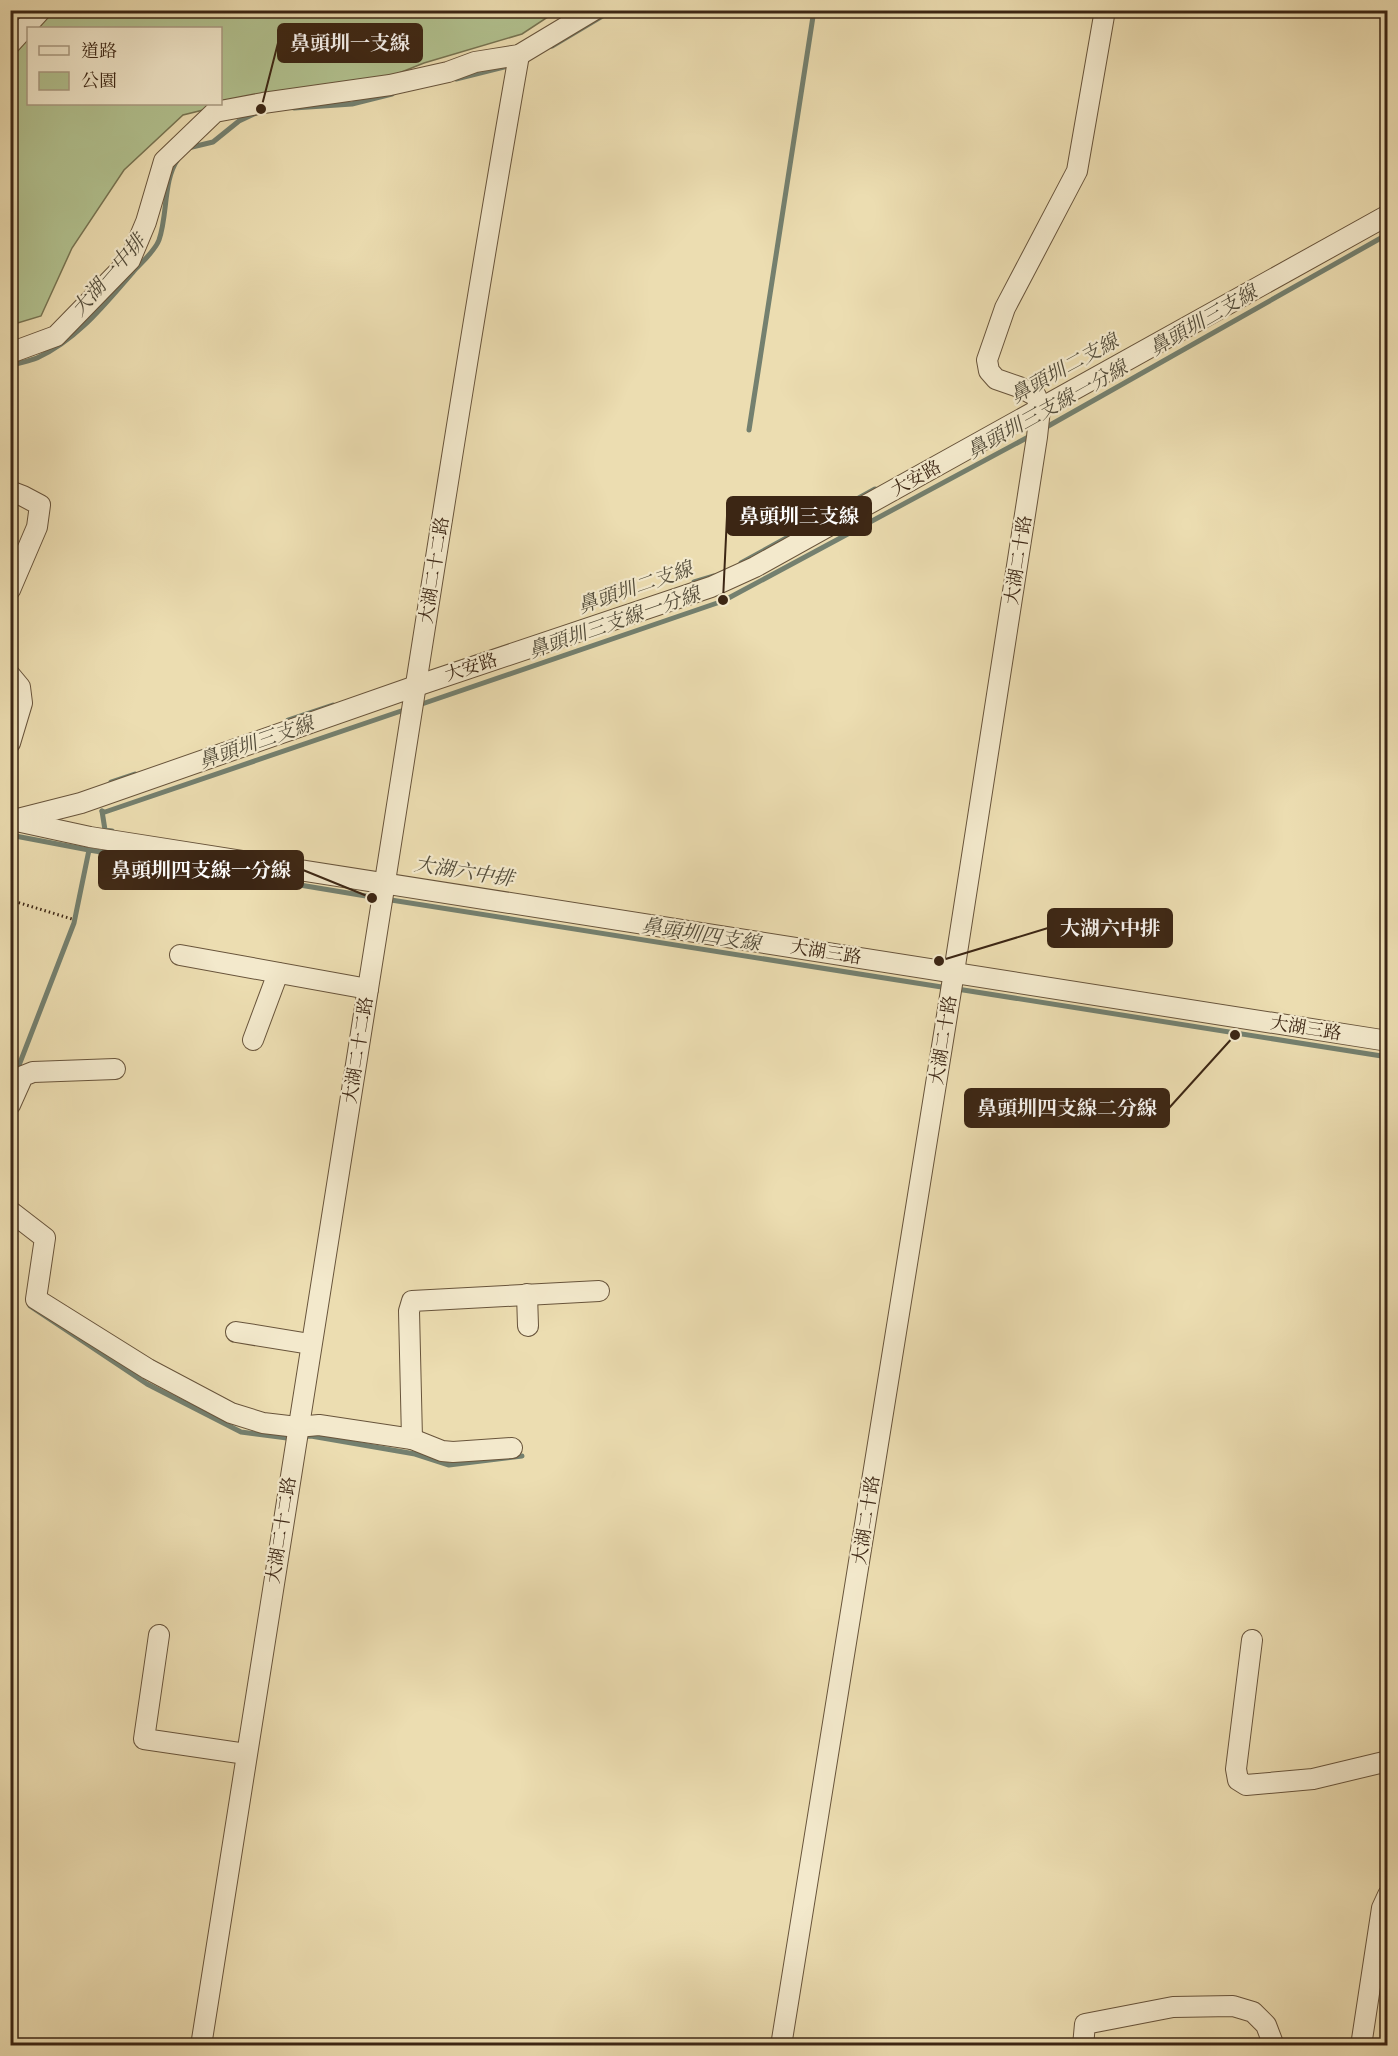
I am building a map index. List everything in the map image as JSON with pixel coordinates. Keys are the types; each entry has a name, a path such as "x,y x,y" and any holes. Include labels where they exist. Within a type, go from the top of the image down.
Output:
{"street":[{"path":"10,44 41,10"},
{"path":"10,353 56,336 130,260 146,222 164,160 215,112 263,103 390,86 448,72 475,62 519,55 594,10"},
{"path":"1040,409 1036,396 996,379 989,371 987,360 1005,308 1077,171 1105,10"},
{"name":"大湖二十二路","path":"201,2046 383,883 481,272 519,55"},
{"name":"大安路","path":"13,821 81,803 416,686 711,587 764,562 1388,215"},
{"name":"大湖二十路","path":"781,2046 954,972 1040,409"},
{"path":"10,491 40,506 37,527 10,590"},
{"path":"10,675 20,687 22,703 10,743"},
{"name":"大湖三路","path":"13,821 90,837 1388,1041"},
{"path":"180,955 368,989"},
{"path":"253,1040 278,973"},
{"path":"10,1105 23,1076 33,1072 115,1069"},
{"path":"10,1211 45,1239 36,1299 148,1369 231,1413 263,1423 319,1425 412,1439 453,1452 512,1448"},
{"path":"412,1439 409,1311 412,1301 599,1291"},
{"path":"527,1294 528,1326"},
{"path":"236,1332 310,1344"},
{"path":"159,1635 144,1739 246,1754"},
{"path":"1252,1640 1236,1769 1238,1780 1246,1785 1312,1779 1388,1761"},
{"path":"1361,2046 1382,1908 1388,1895"},
{"path":"1083,2046 1085,2024 1173,2007 1233,2006 1253,2012 1266,2025 1275,2046"}],"path":[{"path":"10,900 72,920"}],"green space":[{"path":"11,11 557,11 522,34 424,63 379,81 276,92 183,115 124,170 72,248 41,316 11,325"}],"waterway":[{"name":"大湖一中排","path":"552,46 604,15 607,10"},
{"path":"749,430 814,10"},
{"name":"大湖一中排","path":"456,79 508,66"},
{"name":"大湖一中排","path":"294,108 352,104 392,94"},
{"name":"大湖一中排","path":"188,148 213,142 239,121 258,112"},
{"name":"大湖一中排","path":"10,366 37,358 78,331 151,253 162,230 170,177 178,159"},
{"name":"鼻頭圳三支線","path":"1043,429 1388,234"},
{"name":"鼻頭圳三支線","path":"416,706 723,601 1032,435"},
{"name":"鼻頭圳二支線","path":"741,563 875,489"},
{"name":"鼻頭圳二支線","path":"694,582 714,576"},
{"name":"鼻頭圳二支線","path":"288,720 333,705"},
{"name":"鼻頭圳三支線","path":"102,811 105,812 407,709"},
{"name":"鼻頭圳二支線","path":"111,782 135,774"},
{"path":"102,811 105,830 112,831"},
{"name":"鼻頭圳四支線","path":"10,835 372,897 948,988"},
{"path":"16,1073 74,923 89,850"},
{"name":"鼻頭圳四支線","path":"957,989 1388,1057"},
{"path":"31,1300 30,1306 147,1384 241,1432 287,1438 311,1436 415,1454 449,1465 522,1456"}],"place":[{"name":"鼻頭圳一支線","path":"261,109"},
{"name":"鼻頭圳三支線","path":"723,600"},
{"name":"鼻頭圳四支線一分線","path":"372,898"},
{"name":"大湖六中排","path":"939,961"},
{"name":"鼻頭圳四支線二分線","path":"1235,1035"}],"water label":[{"name":"鼻頭圳三支線一分線","path":"1047,409"},
{"name":"鼻頭圳三支線一分線","path":"614,622"}]}
